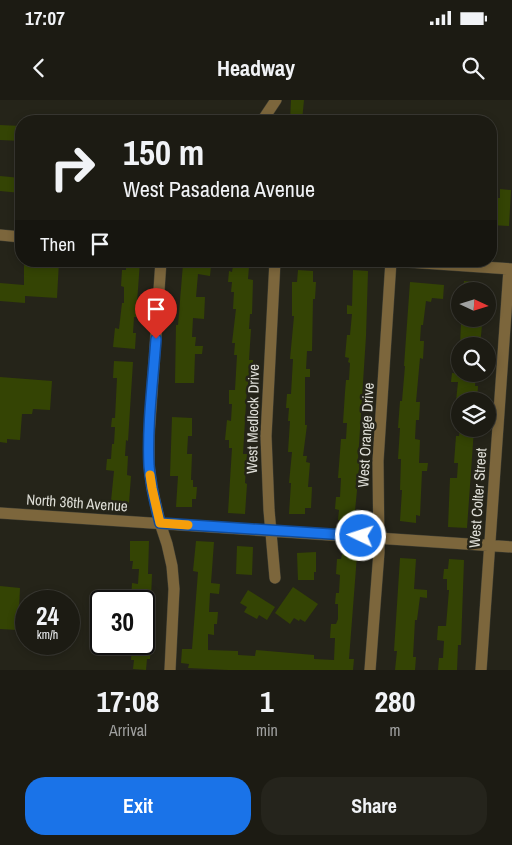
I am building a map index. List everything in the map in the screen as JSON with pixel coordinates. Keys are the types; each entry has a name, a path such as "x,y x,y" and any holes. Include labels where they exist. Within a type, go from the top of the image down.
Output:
{"street":[{"path":"266,115 276,100"},
{"path":"0,235 15,236"},
{"path":"161,267 149,465 152,488 170,558 174,588 170,670"},
{"name":"West Medlock Drive","path":"275,267 268,387 266,473 275,578"},
{"name":"West Orange Drive","path":"370,670 379,538 378,461 392,267"},
{"path":"480,267 510,269"},
{"name":"West Colter Street","path":"481,670 510,269"},
{"name":"North 36th Avenue","path":"0,513 512,547"}],"building":[{"path":"291,100 304,100 303,115 290,115"},
{"path":"0,125 15,126 15,141 0,140"},
{"path":"0,176 15,177 15,192 0,191"},
{"path":"500,189 511,190 509,226 497,225 497,198 500,198"},
{"path":"24,267 59,267 57,298 25,296 25,303 0,301 0,283 24,285"},
{"path":"126,267 140,267 133,333 136,333 135,349 113,347 115,328 119,329 122,303 124,303 124,287 121,286 122,270 126,270"},
{"path":"183,267 211,267 210,276 198,274 196,297 205,297 204,319 193,318 192,337 196,337 195,346 203,346 202,354 195,354 194,383 175,383 176,325 178,325"},
{"path":"233,267 249,267 248,279 253,280 252,314 250,314 249,329 251,329 249,360 253,360 252,376 249,376 247,387 243,454 247,454 245,514 228,513 232,448 229,448 229,440 225,440 227,420 231,421 232,404 229,404 229,390 235,390 237,355 234,355 235,343 232,343 236,309 233,309 234,292 231,292 232,282 228,282 229,271 232,272"},
{"path":"298,270 313,271 313,282 316,282 315,299 313,299 312,351 307,351 306,369 310,369 310,377 305,377 305,425 307,425 303,456 307,456 306,462 310,463 308,487 312,487 311,508 305,508 305,514 289,514 292,452 288,452 290,421 288,421 289,408 286,408 287,394 291,394 293,359 290,359 294,316 292,316 292,282 297,282"},
{"path":"353,270 368,271 358,460 360,460 354,521 338,520 339,510 335,509 336,497 340,497 341,478 338,478 341,439 346,439 347,423 343,423 346,380 349,380 350,363 348,362 349,358 345,357 347,335 350,335 352,314 347,314 347,305 352,306"},
{"path":"410,282 444,285 443,299 432,298 431,302 426,301 423,325 421,325 420,341 424,341 423,359 420,358 416,402 420,402 419,420 416,420 415,439 420,440 419,463 428,463 427,471 422,471 420,516 416,515 416,523 400,521 401,459 398,459 400,428 398,428 405,366"},
{"path":"461,328 482,328 481,337 460,337"},
{"path":"114,361 133,362 128,441 126,440 125,456 128,456 127,475 131,476 129,503 111,501 114,471 106,470 107,459 111,459 112,444 114,444 115,427 111,427 112,418 115,418 117,378 113,378"},
{"path":"0,377 52,381 50,410 33,409 32,414 22,414 20,440 7,439 7,443 0,442"},
{"path":"458,382 475,382 475,386 478,386 478,392 457,392"},
{"path":"172,417 192,418 192,436 188,436 187,454 192,454 191,480 193,480 193,487 197,487 196,499 192,499 192,507 176,507 178,476 170,476"},
{"path":"456,437 473,437 467,528 448,527 450,478 457,478 458,463 454,463"},
{"path":"130,541 149,541 148,574 152,574 151,590 132,590 132,583 138,584 139,569 132,569 133,561 130,561"},
{"path":"196,541 214,542 211,583 220,584 219,594 210,593 209,612 218,612 217,624 214,624 214,635 208,634 208,650 238,651 238,655 255,656 256,650 314,655 314,659 334,660 335,638 330,638 331,624 336,624 338,619 338,604 335,604 336,593 339,593 340,575 336,574 337,559 341,559 342,554 357,555 349,659 354,659 353,670 228,670 188,668 189,664 181,663 182,649 192,649 198,572 193,571"},
{"path":"237,546 253,547 252,575 236,574"},
{"path":"316,552 314,580 298,580 297,553"},
{"path":"400,558 416,559 414,589 427,590 427,598 420,597 417,620 415,620 413,657 416,657 415,670 395,670 397,651 394,651"},
{"path":"449,559 464,560 461,645 458,645 457,670 438,670 439,658 443,658 444,641 437,640 438,626 446,626 449,590 447,590 447,579 443,579 444,569 448,569"},
{"path":"0,586 20,588 20,590 15,590 15,630 0,629"},
{"path":"293,587 318,604 305,622 294,618 290,624 275,613"},
{"path":"248,590 275,607 267,620 259,615 257,619 244,612 247,607 240,603"},
{"path":"131,655 150,655 150,659 147,659 146,670 133,669 134,660 131,660"}],"slow traffic":[{"path":"150,475 160,523 188,525"}],"route":[{"path":"156,339 149,465 160,523 361,536"}]}
